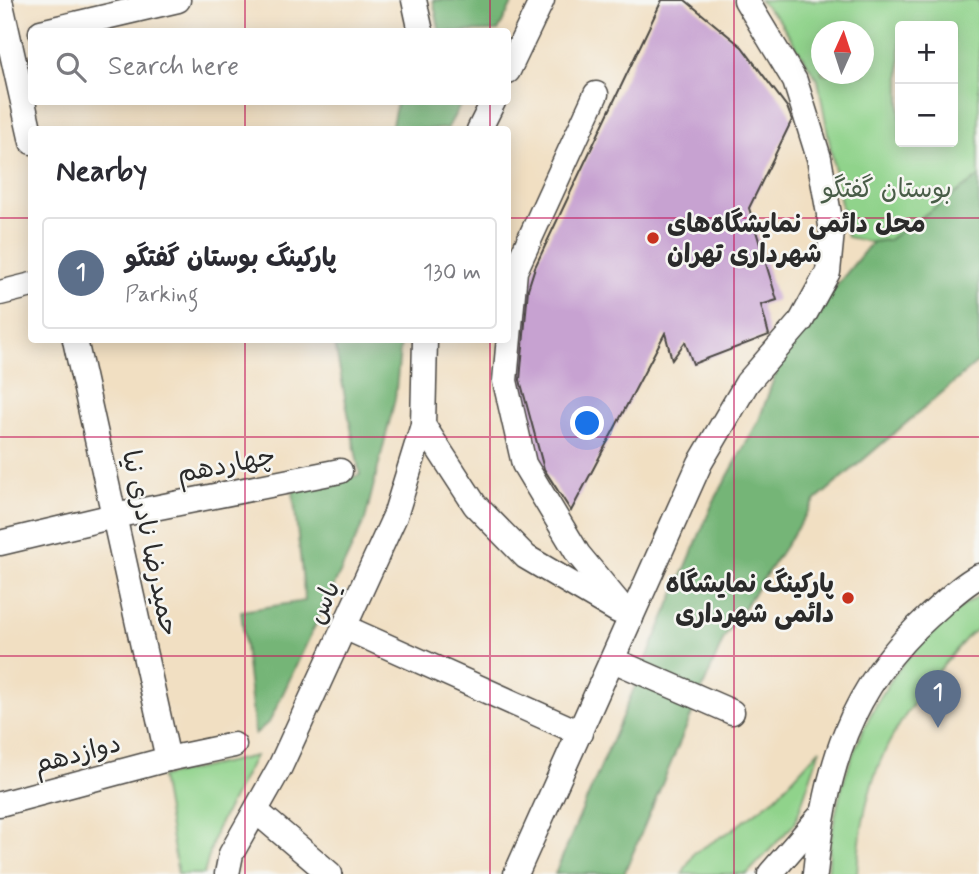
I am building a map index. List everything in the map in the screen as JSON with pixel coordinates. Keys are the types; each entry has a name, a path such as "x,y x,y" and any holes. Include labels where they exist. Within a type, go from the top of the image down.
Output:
{"street":[{"path":"0,0 13,38 29,126"},
{"path":"58,28 178,0"},
{"path":"414,0 420,28"},
{"path":"511,65 542,0"},
{"path":"516,874 700,463 747,383 801,321 828,272 832,230 819,158 795,81 746,0"},
{"path":"511,315 515,271 596,94"},
{"path":"481,126 492,105"},
{"path":"0,293 28,286"},
{"name":"حمیدرضا نادری نیا","path":"76,343 168,759"},
{"name":"یاس","path":"227,874 231,853 256,811 395,516 423,425 425,343"},
{"path":"508,343 505,381 524,464 578,554 631,618"},
{"path":"423,425 475,505 526,557 631,618"},
{"name":"چهاردهم","path":"0,543 114,516 340,471"},
{"path":"815,874 821,815 836,751 864,690 901,641 965,583 979,576"},
{"path":"344,627 580,733"},
{"path":"613,660 732,712"},
{"name":"دوازدهم","path":"0,804 168,759 234,745"},
{"path":"256,811 331,874"},
{"path":"770,874 821,815"}],"green space":[{"path":"433,0 514,0 500,28 439,28"},
{"name":"بوستان گفتگو","path":"759,0 979,0 979,179 891,247 847,237 819,84 874,84 874,21 811,21 811,69 779,20"},
{"path":"396,105 460,105 449,126 392,126"},
{"path":"979,177 979,361 815,501 724,638 624,874 555,874 713,503 759,420 784,350 872,242 888,240"},
{"path":"335,343 401,343 395,399 365,520 270,721 255,734 241,611 305,601 293,491 360,475"},
{"path":"979,596 979,628 969,635 904,717 877,770 867,800 857,874 828,874 840,794 870,716 891,680 916,648 946,619"},
{"path":"820,749 795,823 747,874 682,874 694,853 729,832 776,797"},
{"path":"255,756 216,830 204,874 178,874 161,777"}],"building":[{"name":"محل دائمی نمایشگاه‌های شهرداری تهران","path":"662,0 685,0 742,47 787,107 792,120 749,208 777,300 761,305 769,335 693,364 685,342 672,360 665,333 571,511 544,469 520,380 528,289 535,267"}],"place":[{"name":"محل دائمی نمایشگاه‌های شهرداری تهران","path":"653,238"},
{"name":"پارکینگ نمایشگاه دائمی شهرداری","path":"848,598"},
{"name":"پارکینگ بوستان گفتگو","path":"938,728"}]}
